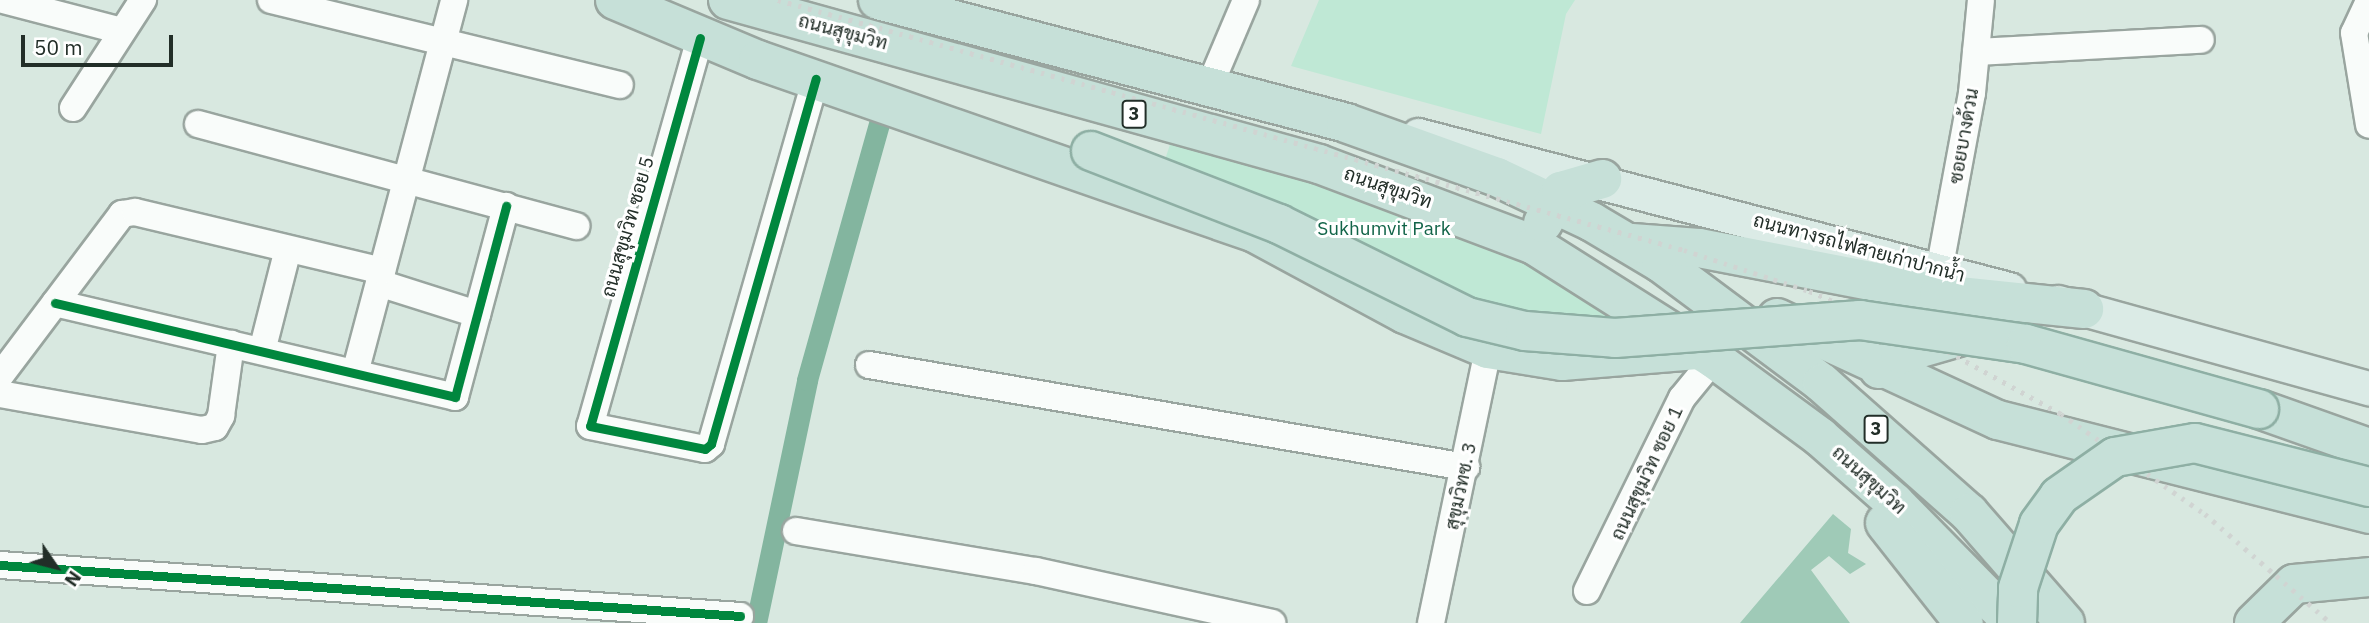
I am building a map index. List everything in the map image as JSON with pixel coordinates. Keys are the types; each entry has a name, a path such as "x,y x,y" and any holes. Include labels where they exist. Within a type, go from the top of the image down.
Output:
{"highway":[{"path":"615,0 700,38 1255,233 1405,314 1488,349 1562,360 1707,354"},
{"path":"663,0 1091,152 1268,219 1467,317 1525,331 1615,338 1860,320 2026,344 2259,409 2369,447"},
{"name":"ถนนสุขุมวิท","path":"728,0 1319,164 1534,245 1707,354 1751,385 1895,503 2015,623"},
{"name":"ถนนสุขุมวิท","path":"878,0 1210,85 1346,123 1552,202 1630,242 1661,263 1895,445 1969,513 2065,623"},
{"path":"1534,245 1552,202 1572,184 1602,179"},
{"path":"1630,242 1699,248 1939,294 2084,309"},
{"path":"1661,263 1879,369 1998,420 2369,514"},
{"path":"1879,369 1900,354 1965,335 2084,309"},
{"path":"1751,385 1881,519 1964,623"},
{"path":"2015,623 2018,588 2039,524 2059,496 2115,457 2195,443 2369,487"},
{"path":"2257,618 2294,584 2369,577"}],"main road":[{"name":"ถนนทางรถไฟสายเก่าปากน้ำ","path":"1346,123 1485,149 1602,179 2369,388"}],"street":[{"path":"3,0 122,31"},
{"path":"74,108 143,0"},
{"path":"271,0 620,85"},
{"path":"355,373 409,181 454,0"},
{"path":"1210,85 1246,0"},
{"name":"ซอยบางด้วน","path":"1939,271 1976,52 1981,0"},
{"path":"2369,1 2354,33 2369,125"},
{"name":"ถนนสุขุมวิท ซอย 5","path":"700,38 590,426 705,449 711,444 816,79"},
{"path":"1976,52 2201,40"},
{"path":"198,124 577,226"},
{"path":"55,303 455,397 506,206"},
{"path":"0,376 121,214 135,212 288,249 381,277 477,314"},
{"path":"262,351 288,249"},
{"path":"0,394 202,430 215,427 221,415 231,344"},
{"name":"สุขุมวิทซ. 3","path":"1431,623 1466,467 1488,349"},
{"name":"ถนนสุขุมวิท ซอย 1","path":"1587,591 1682,398 1707,354"},
{"path":"869,365 1466,467"},
{"path":"796,531 1036,571 1272,623"},
{"path":"0,565 740,616"}],"green space":[{"path":"1319,0 1575,0 1566,14 1541,134 1291,66"},
{"name":"Sukhumvit Park","path":"1176,126 1621,299 1615,338 1569,337 1160,175"},
{"path":"1833,514 1851,529 1848,553 1866,564 1850,574 1829,556 1811,570 1850,623 1740,623"}],"waterway":[{"path":"756,623 807,380 879,124"}],"railway":[{"path":"778,0 1684,250 1809,291 1929,341 2061,414 2205,514 2331,623"}],"cycle path":[{"path":"700,38 590,426 705,449 711,444 816,79"},
{"path":"55,303 455,397 506,206"},
{"path":"0,565 740,616"}]}
